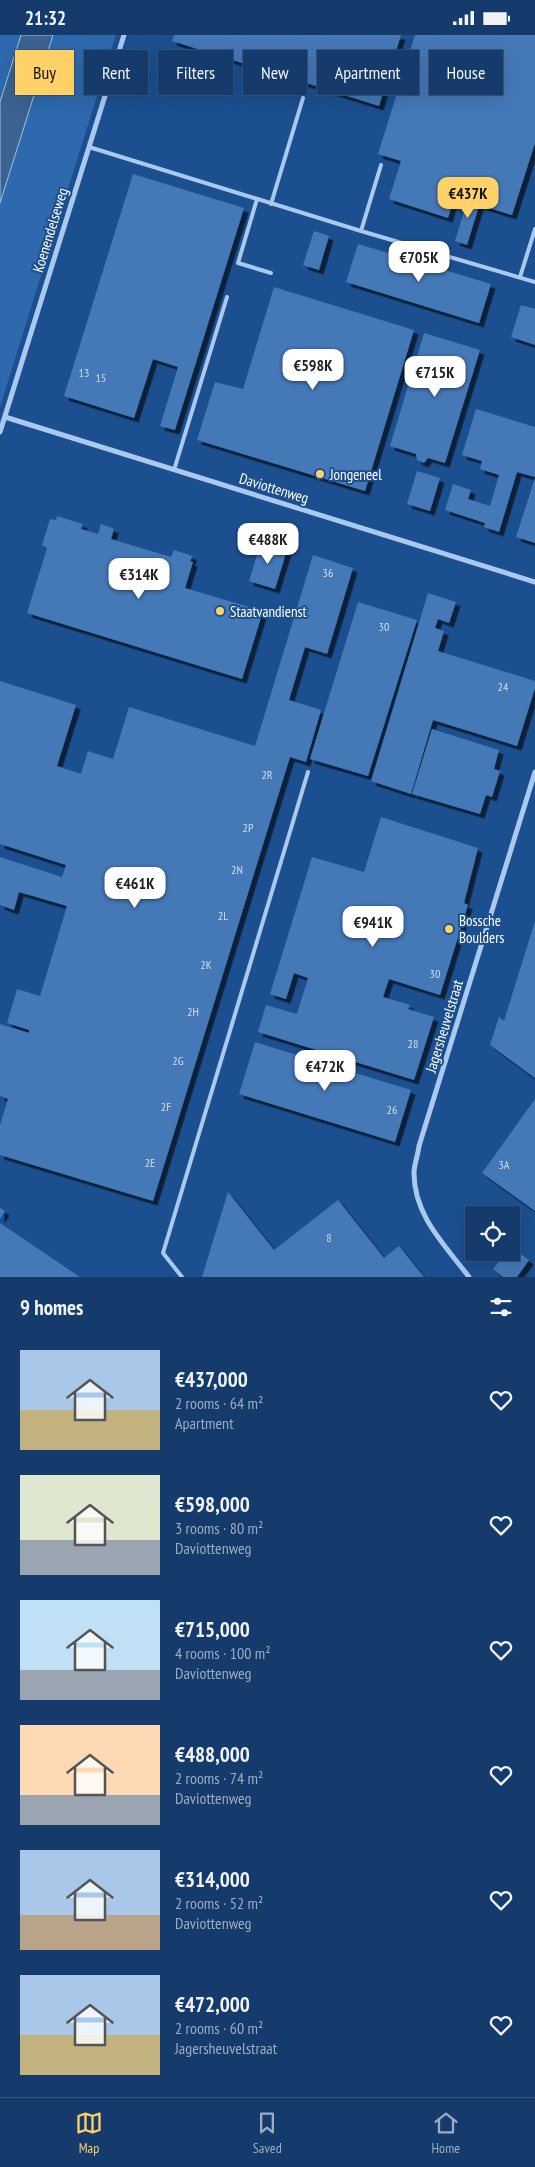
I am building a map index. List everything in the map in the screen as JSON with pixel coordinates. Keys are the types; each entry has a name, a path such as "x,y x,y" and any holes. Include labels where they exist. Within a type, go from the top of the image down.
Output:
{"street":[{"name":"Koenendelseweg","path":"0,432 124,35"},
{"name":"Daviottenweg","path":"5,417 535,582"},
{"name":"Jagersheuvelstraat","path":"469,1277 427,1223 419,1204 414,1173 419,1146 535,772"}],"lane":[{"path":"271,204 304,98"},
{"path":"89,147 271,204 535,282"},
{"path":"361,231 381,165"},
{"path":"257,199 238,263 271,273"},
{"path":"520,277 535,229"},
{"path":"174,470 228,297"},
{"path":"182,1277 163,1253 308,773"}],"shaded area":[{"path":"0,35 21,35 15,50 0,102"},
{"path":"21,35 53,35 48,50 16,50"},
{"path":"53,35 116,35 111,50 84,50 84,95 97,95 0,407 0,203 34,95 74,95 74,50 48,50"},
{"path":"15,54 15,95 34,95 0,203 0,102"}],"building":[{"path":"174,35 401,35 396,50 317,50 317,87 307,83 307,50 243,50 243,63 233,60 233,50 201,50 172,41"},
{"path":"415,35 535,35 535,143 512,215 480,205 486,187 460,179 448,218 389,199 401,161 378,154 396,95 419,95 419,50 410,50"},
{"path":"344,95 382,95 379,106"},
{"path":"133,174 244,208 175,430 160,426 178,367 153,359 134,418 64,396"},
{"path":"470,192 482,196 467,245 455,241"},
{"path":"314,231 329,236 319,270 303,265"},
{"path":"358,244 491,284 479,323 346,282"},
{"path":"274,287 414,330 365,491 197,440 215,382 243,389"},
{"path":"521,305 535,309 535,345 511,337"},
{"path":"424,333 480,350 445,463 428,458 424,463 417,460 416,454 390,446"},
{"path":"476,409 535,427 535,477 517,472 499,532 484,527 485,523 445,510 453,484 471,490 468,499 490,506 499,475 480,469 482,461 462,455"},
{"path":"417,471 440,478 430,511 407,504"},
{"path":"535,478 535,543 516,537"},
{"path":"57,516 83,524 81,529 98,534 101,524 114,529 111,539 171,557 174,550 193,556 190,561 193,562 185,588 263,611 242,679 27,613 47,548 42,545 50,519 56,520"},
{"path":"261,542 287,550 275,589 249,581"},
{"path":"313,555 353,568 327,654 305,647 289,700 321,710 306,762 290,757 153,1201 0,1155 0,1125 8,1099 0,1096 0,1024 29,1033 29,1030 7,1023 17,989 40,996 67,906 19,892 14,910 0,905 0,857 62,877 66,865 0,844 0,681 76,705 57,766 81,774 88,751 113,759 129,707 255,746"},
{"path":"428,593 456,602 449,623 438,619 435,628 444,631 438,651 535,681 535,688 517,746 433,720 411,794 371,781"},
{"path":"358,602 417,620 368,776 310,759"},
{"path":"432,729 499,750 494,769 500,771 492,797 486,795 480,814 412,794"},
{"path":"381,817 478,848 464,903 468,905 440,995 389,979 383,997 410,1005 408,1009 434,1017 414,1080 258,1032 266,1005 297,1014 308,978 294,973 286,999 270,994 312,857 364,872"},
{"path":"535,921 535,1078 490,1045 499,1017 504,1021"},
{"path":"255,1042 411,1090 395,1142 239,1094"},
{"path":"535,1099 535,1211 482,1173"},
{"path":"228,1192 274,1250 338,1200 384,1258 399,1246 424,1277 202,1277"},
{"path":"0,1208 5,1211 0,1219"},
{"path":"0,1223 80,1277 0,1277"},
{"path":"520,1254 529,1260 517,1277 503,1277 493,1269 500,1261 520,1261"}],"place":[{"name":"Jongeneel","path":"320,474"},
{"name":"Staatvandienst","path":"220,611"},
{"name":"Bossche Boulders","path":"449,929"}]}
